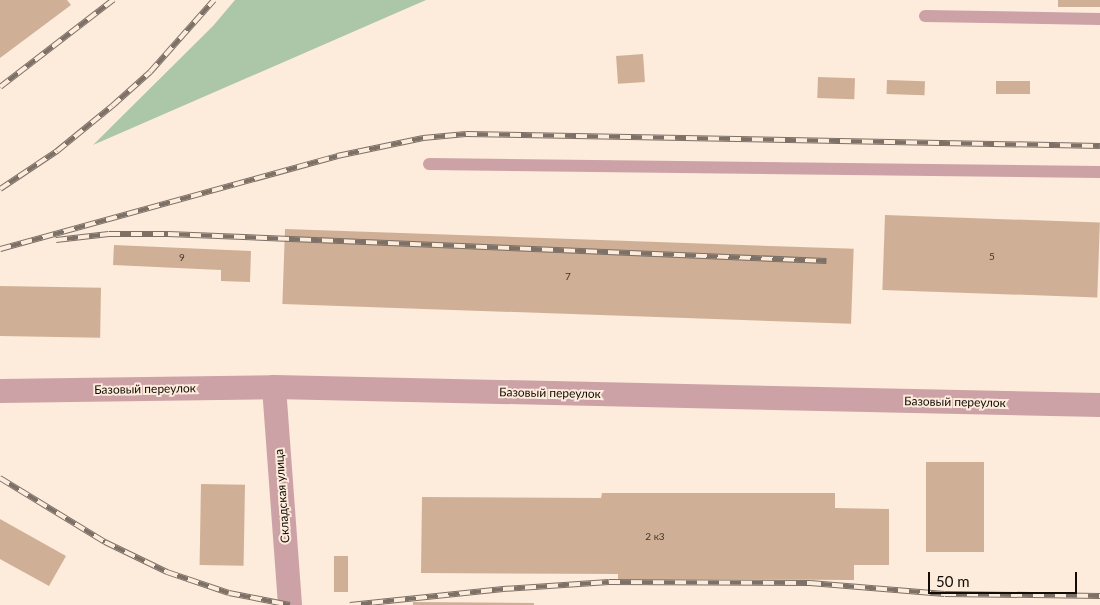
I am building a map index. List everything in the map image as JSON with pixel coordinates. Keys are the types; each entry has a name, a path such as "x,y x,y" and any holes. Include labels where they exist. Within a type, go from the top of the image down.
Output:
{"street":[{"name":"Базовый переулок","path":"0,392 274,387 1100,405"},
{"name":"Складская улица","path":"274,387 290,605"}],"lane":[{"path":"925,16 1100,19"},
{"path":"429,164 1100,172"}],"green space":[{"path":"235,0 426,0 93,145 213,26"}],"building":[{"path":"0,0 67,0 71,5 0,58"},
{"path":"1058,0 1100,0 1100,7 1058,7"},
{"path":"643,54 645,82 618,84 616,56"},
{"path":"818,77 855,78 854,99 817,98"},
{"path":"887,80 925,81 924,95 887,94"},
{"path":"996,81 1030,81 1030,94 996,94"},
{"path":"885,215 1100,223 1097,297 882,290"},
{"path":"285,229 854,249 851,324 282,304"},
{"path":"114,245 251,251 250,282 221,281 221,270 113,265"},
{"path":"0,286 101,288 100,338 0,336"},
{"path":"926,462 984,462 984,552 926,552"},
{"path":"201,484 245,485 244,566 200,565"},
{"path":"602,493 835,493 835,508 889,509 889,565 854,565 854,580 618,579 618,574 421,573 422,497 601,498"},
{"path":"0,519 66,556 49,586 0,559"},
{"path":"334,556 348,556 348,592 334,592"},
{"path":"413,602 534,603 534,605 413,605"}],"railway":[{"path":"0,87 113,0"},
{"path":"0,189 57,151 112,106 150,72 214,0"},
{"path":"0,249 337,156 423,138 466,134 1100,146"},
{"path":"56,240 109,234 168,234 826,261"},
{"path":"0,478 105,542 167,572 229,593 290,605"},
{"path":"350,605 503,589 609,582 810,583 945,594 1100,596"}]}
